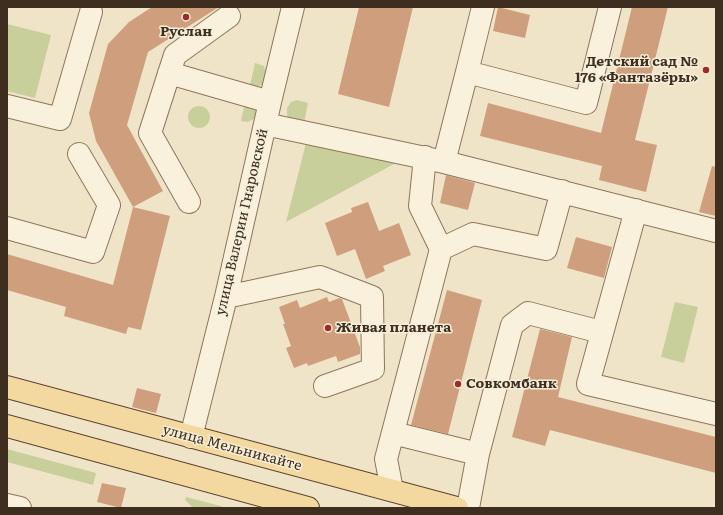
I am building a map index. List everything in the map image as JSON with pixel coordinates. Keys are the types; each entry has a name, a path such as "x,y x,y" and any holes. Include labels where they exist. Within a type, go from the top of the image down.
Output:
{"main road":[{"name":"улица Мельникайте","path":"7,387 457,508"},
{"path":"7,426 308,508"}],"street":[{"name":"улица Валерии Гнаровской","path":"191,437 226,297 293,7"},
{"path":"392,490 386,459 441,249 420,206 435,159 467,72 483,7"},
{"path":"467,72 586,103 610,7"},
{"path":"7,106 60,119 91,12"},
{"path":"188,202 150,133 175,55 229,16"},
{"path":"169,73 270,102"},
{"path":"265,124 435,159 716,231"},
{"path":"7,228 93,252 109,205 79,154"},
{"path":"441,249 473,234 546,249 562,191"},
{"path":"636,210 601,332 588,384 716,414"},
{"path":"226,297 320,277 372,298 373,369 325,386"},
{"path":"468,508 478,454 512,325 528,313 601,332"},
{"path":"393,433 478,454"},
{"path":"7,505 20,508"}],"green space":[{"path":"7,24 51,35 35,98 7,91"},
{"path":"255,63 264,66 266,72 266,78 263,84 257,87 250,85"},
{"path":"246,98 257,107 257,113 254,119 248,122 241,121"},
{"path":"297,100 308,103 304,123 291,120 287,116 287,108 291,102"},
{"path":"199,106 207,109 210,117 207,125 199,128 191,125 188,117 191,109"},
{"path":"306,143 396,163 286,222"},
{"path":"675,302 698,307 684,363 661,357"},
{"path":"7,449 96,473 93,485 7,462"},
{"path":"186,497 228,508 193,508 185,500"}],"building":[{"path":"152,7 219,7 148,52 127,125 163,191 133,207 96,141 89,113 108,44 129,22"},
{"path":"359,7 413,7 389,107 338,94"},
{"path":"498,7 530,15 525,38 493,31"},
{"path":"632,7 668,7 635,140 657,145 646,192 599,180 602,166 480,136 488,103 601,133"},
{"path":"712,166 716,167 716,216 699,212"},
{"path":"446,175 475,183 468,210 440,203"},
{"path":"368,202 379,231 399,223 411,255 383,266 385,271 366,279 355,249 337,256 325,223 352,212 351,208"},
{"path":"133,207 170,216 141,330 128,327 126,334 64,316 66,307 7,290 7,254 113,285"},
{"path":"576,237 612,247 604,278 567,268"},
{"path":"447,290 482,300 448,434 411,425"},
{"path":"327,297 329,302 339,298 342,299 360,347 360,354 338,362 336,356 308,366 307,363 294,368 286,348 291,346 279,307 297,300 300,308"},
{"path":"540,329 572,337 558,397 716,437 716,473 550,430 545,446 512,437"},
{"path":"137,388 161,394 156,413 132,407"},
{"path":"102,483 126,488 121,508 97,502"}],"place":[{"name":"Руслан","path":"186,17"},
{"name":"Детский сад № 176 «Фантазёры»","path":"706,70"},
{"name":"Живая планета","path":"328,328"},
{"name":"Совкомбанк","path":"458,384"}]}
